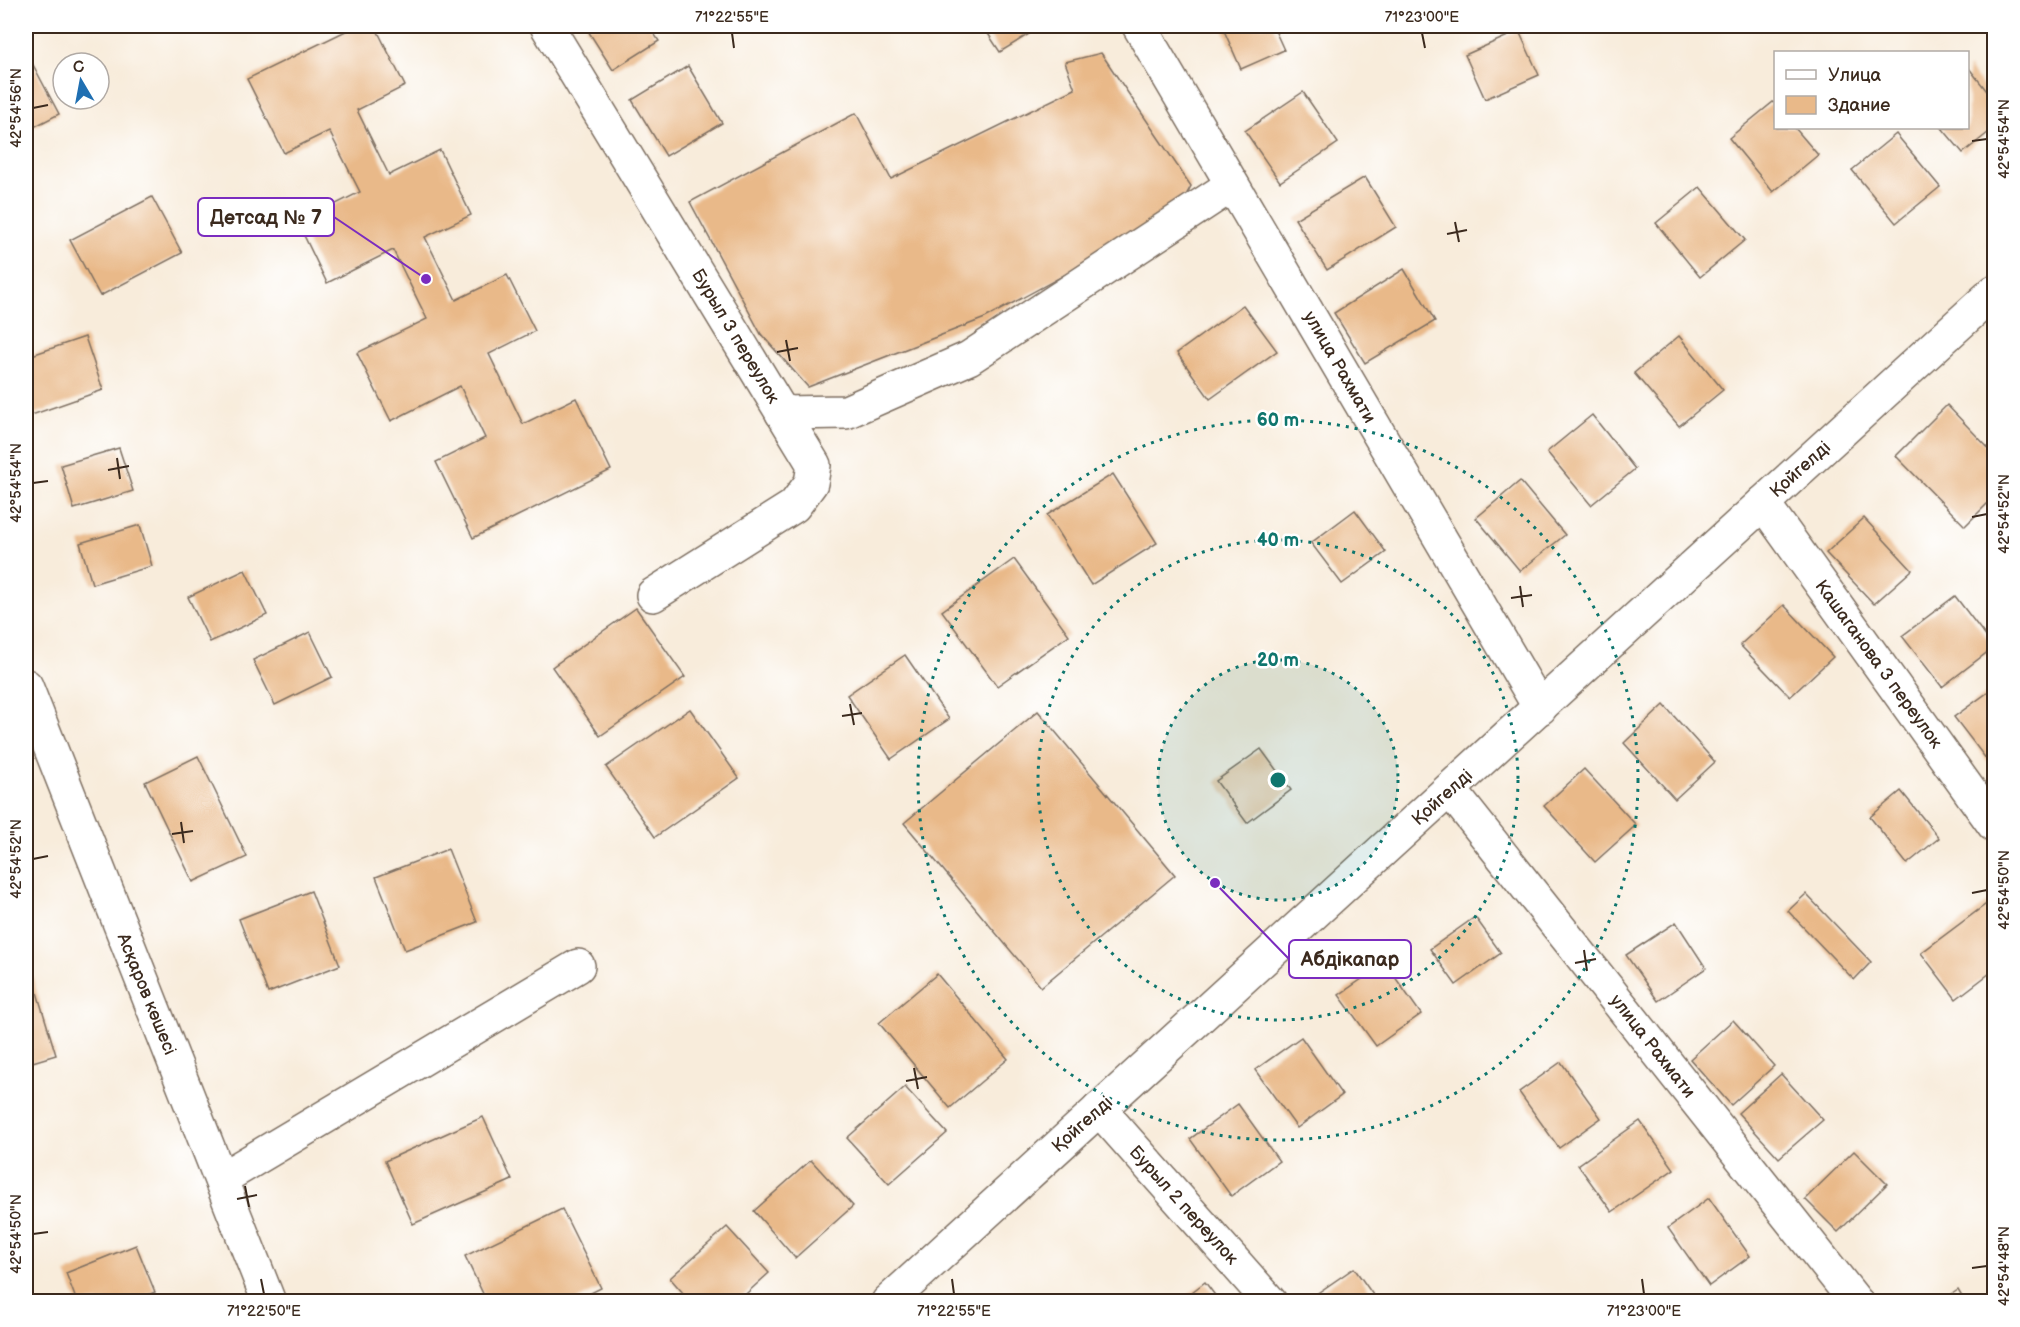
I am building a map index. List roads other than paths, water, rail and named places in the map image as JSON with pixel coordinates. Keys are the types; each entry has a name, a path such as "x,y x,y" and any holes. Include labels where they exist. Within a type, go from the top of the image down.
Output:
{"street":[{"name":"Бурыл 3 переулок","path":"548,26 814,465 811,483 794,506 653,595"},
{"name":"улица Рахмати","path":"1139,26 1540,708"},
{"path":"782,413 846,412 969,358 1232,184"},
{"name":"Қойгелді","path":"888,1302 1995,292"},
{"name":"Кашаганова 3 переулок","path":"1763,503 1995,825"},
{"name":"Асқаров көшесі","path":"26,686 269,1302"},
{"name":"улица Рахмати","path":"1450,790 1856,1302"},
{"path":"221,1179 578,966"},
{"name":"Бурыл 2 переулок","path":"1099,1109 1270,1302"}],"place":[{"name":"Детсад № 7","path":"426,279"},
{"name":"Абдiкапар","path":"1215,883"}]}
